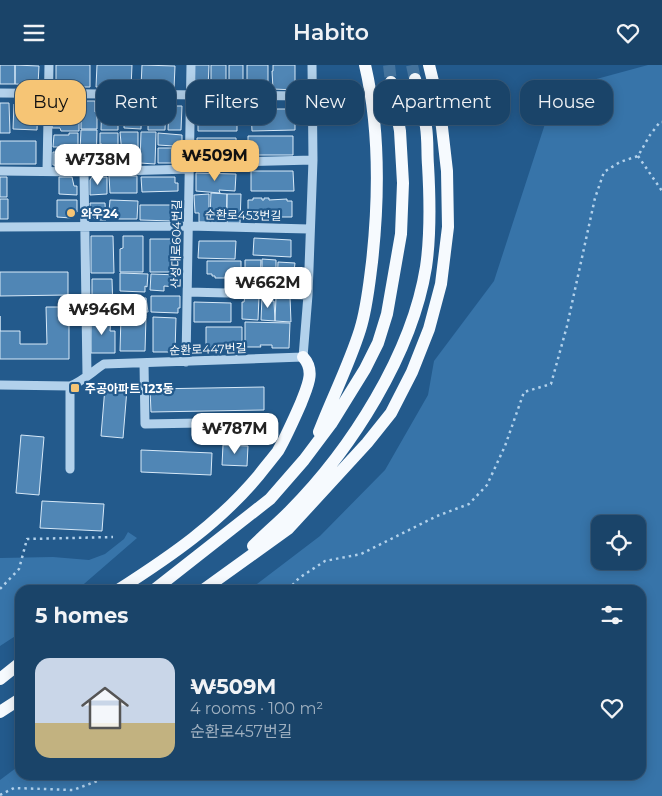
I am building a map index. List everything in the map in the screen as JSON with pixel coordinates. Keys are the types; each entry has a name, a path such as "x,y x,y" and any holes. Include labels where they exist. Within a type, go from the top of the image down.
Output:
{"main road":[{"path":"313,448 344,373 367,304 376,202 374,123 365,65"},
{"path":"210,585 288,529 367,443 391,413 412,372 429,329 441,283 448,227 447,171 440,110 429,65"},
{"path":"220,577 290,511 322,475 377,397 401,348 417,307 426,268 430,229 430,186 426,129 415,79"},
{"path":"160,585 270,499 331,424 365,369 378,343 387,314 401,234 403,183 399,125"},
{"path":"126,585 196,538 248,488 276,453 289,431 309,383 310,371 308,363 303,357"},
{"path":"0,679 15,667"},
{"path":"0,684 15,676"},
{"path":"0,712 15,702"}],"street":[{"path":"49,65 49,80"},
{"name":"산성대로604번길","path":"190,80 191,65"},
{"path":"312,65 312,80"},
{"path":"0,93 15,93"},
{"path":"86,94 186,95"},
{"path":"46,171 48,125"},
{"name":"산성대로604번길","path":"186,363 190,125"},
{"path":"303,357 308,295 311,125"},
{"path":"0,171 84,172 312,161"},
{"path":"84,172 87,375"},
{"name":"순환로453번길","path":"0,227 188,226 309,229"},
{"path":"188,292 308,295"},
{"name":"순환로447번길","path":"70,386 78,383 104,364 186,363 303,357"},
{"path":"144,363 145,423 257,422"},
{"path":"0,385 70,386 70,469"}],"path":[{"path":"293,585 299,578 325,561 361,554 437,516 469,504 487,485 505,446 524,392 551,384 567,326 595,198 604,172 620,162 638,156 650,135 662,122"},
{"path":"638,156 662,191"},
{"path":"0,589 19,569 27,539 113,537"},
{"path":"0,795 14,788 73,790 100,780"}],"shaded area":[{"path":"648,65 662,65 662,796 0,796 0,780 15,769 15,780 646,780 646,585 256,585 320,536 385,470 428,395 434,361 494,281 545,125 613,125 613,80 593,80"},
{"path":"128,532 137,538 83,585 15,585 15,636 0,646 0,558 53,557 89,560 105,554 124,539"}],"building":[{"path":"0,65 15,65 15,84 0,84"},
{"path":"15,65 39,66 38,80 15,80"},
{"path":"56,65 90,65 90,87 86,87 86,80 56,80"},
{"path":"97,65 132,65 131,80 96,80"},
{"path":"142,65 175,66 174,80 141,80"},
{"path":"193,65 209,65 208,80 193,80"},
{"path":"211,65 226,65 226,80 211,80"},
{"path":"229,65 243,65 243,80 229,80"},
{"path":"247,65 268,65 268,80 247,80"},
{"path":"273,65 295,65 295,80 286,80 286,90 276,89 276,80 272,80"},
{"path":"86,101 95,101 97,129 81,129 81,125 86,125"},
{"path":"0,103 9,103 10,133 0,133"},
{"path":"15,104 15,125 37,125 37,130 13,129"},
{"path":"176,106 182,106 181,130 168,130 168,125 176,125"},
{"path":"276,109 286,109 286,125 295,125 295,130 252,131 252,125 276,125"},
{"path":"52,125 79,125 79,131 61,131 60,128 52,128"},
{"path":"101,125 118,125 118,130 101,130"},
{"path":"124,125 141,125 141,129 124,128"},
{"path":"148,125 165,125 165,130 148,130"},
{"path":"198,125 237,125 237,131 198,131"},
{"path":"81,130 97,130 96,167 82,166 82,150 80,151"},
{"path":"120,132 138,132 138,165 123,165"},
{"path":"141,132 156,132 155,164 140,163"},
{"path":"69,133 78,133 78,150 59,150 59,147 53,147 54,135 69,135"},
{"path":"100,133 118,133 118,164 104,164"},
{"path":"158,133 182,135 182,144 174,144 174,146 158,145"},
{"path":"248,136 293,136 293,155 248,155"},
{"path":"197,138 236,138 237,156 197,156"},
{"path":"0,141 36,141 36,164 0,164"},
{"path":"158,148 182,148 183,158 178,163 158,163"},
{"path":"78,151 77,168 53,165 53,152"},
{"path":"251,171 293,171 294,191 251,191"},
{"path":"196,173 236,174 235,191 219,190 220,193 196,191"},
{"path":"109,176 137,176 137,193 110,193"},
{"path":"0,177 7,177 7,197 0,197"},
{"path":"59,177 72,177 74,186 77,186 77,195 59,194"},
{"path":"92,177 107,177 107,194 90,195 90,180"},
{"path":"141,177 175,177 175,183 178,183 178,191 142,192"},
{"path":"211,193 227,194 226,223 212,223 212,216 210,216"},
{"path":"209,194 209,222 199,222 199,213 195,213 194,195"},
{"path":"227,194 241,194 240,223 227,223"},
{"path":"253,198 262,198 262,200 264,198 269,198 269,200 287,199 287,201 292,201 292,217 248,217 248,200 253,200"},
{"path":"0,199 8,199 8,219 0,219"},
{"path":"57,200 77,200 77,212 71,218 57,217"},
{"path":"110,200 138,201 137,219 116,219 117,215 111,215 111,211 109,211"},
{"path":"90,203 105,203 106,220 96,220 91,215"},
{"path":"140,205 177,205 177,214 174,214 173,221 140,220"},
{"path":"91,236 113,236 114,273 91,273"},
{"path":"123,236 143,236 143,272 120,272 120,249 123,248"},
{"path":"254,238 291,240 291,257 253,255"},
{"path":"150,239 173,239 173,272 150,272"},
{"path":"199,241 236,241 235,259 198,258"},
{"path":"262,259 276,260 276,285 265,284 265,280 262,280"},
{"path":"245,260 261,260 260,285 248,285 249,279 246,279"},
{"path":"207,261 241,261 241,286 231,286 231,280 226,280 227,278 215,278 212,274 207,274"},
{"path":"278,262 295,263 292,288 289,288 289,290 277,290"},
{"path":"0,272 68,272 68,295 0,296"},
{"path":"120,273 148,274 145,292 120,291"},
{"path":"151,274 178,275 178,287 164,286 164,291 150,290"},
{"path":"92,279 112,279 113,311 92,311"},
{"path":"120,295 136,295 136,298 146,298 148,312 120,311"},
{"path":"151,296 180,296 178,313 151,312"},
{"path":"245,296 259,297 258,320 242,319 242,302 244,302"},
{"path":"262,297 271,297 271,301 274,301 275,321 261,320"},
{"path":"276,297 290,297 291,322 275,321"},
{"path":"61,298 69,298 69,359 0,359 0,331 20,331 20,344 47,344 46,307 61,307"},
{"path":"194,302 231,303 231,322 194,322"},
{"path":"121,316 146,317 145,351 120,351"},
{"path":"153,317 176,318 175,352 153,352"},
{"path":"91,318 111,318 110,331 115,331 115,353 91,353"},
{"path":"245,322 290,323 289,348 272,348 272,345 245,347"},
{"path":"206,327 242,327 242,350 206,350"},
{"path":"105,387 127,389 123,438 101,436"},
{"path":"264,387 264,410 151,412 150,389"},
{"path":"21,435 44,437 39,495 16,493"},
{"path":"223,445 248,446 247,466 222,465"},
{"path":"141,450 212,453 211,475 141,472"},
{"path":"42,501 104,504 102,531 40,528"}],"tunnel":[{"path":"389,65 391,80"},
{"path":"412,65 415,79"}],"place":[{"name":"와우24","path":"71,213"},
{"name":"주공아파트 123동","path":"75,388"}]}
